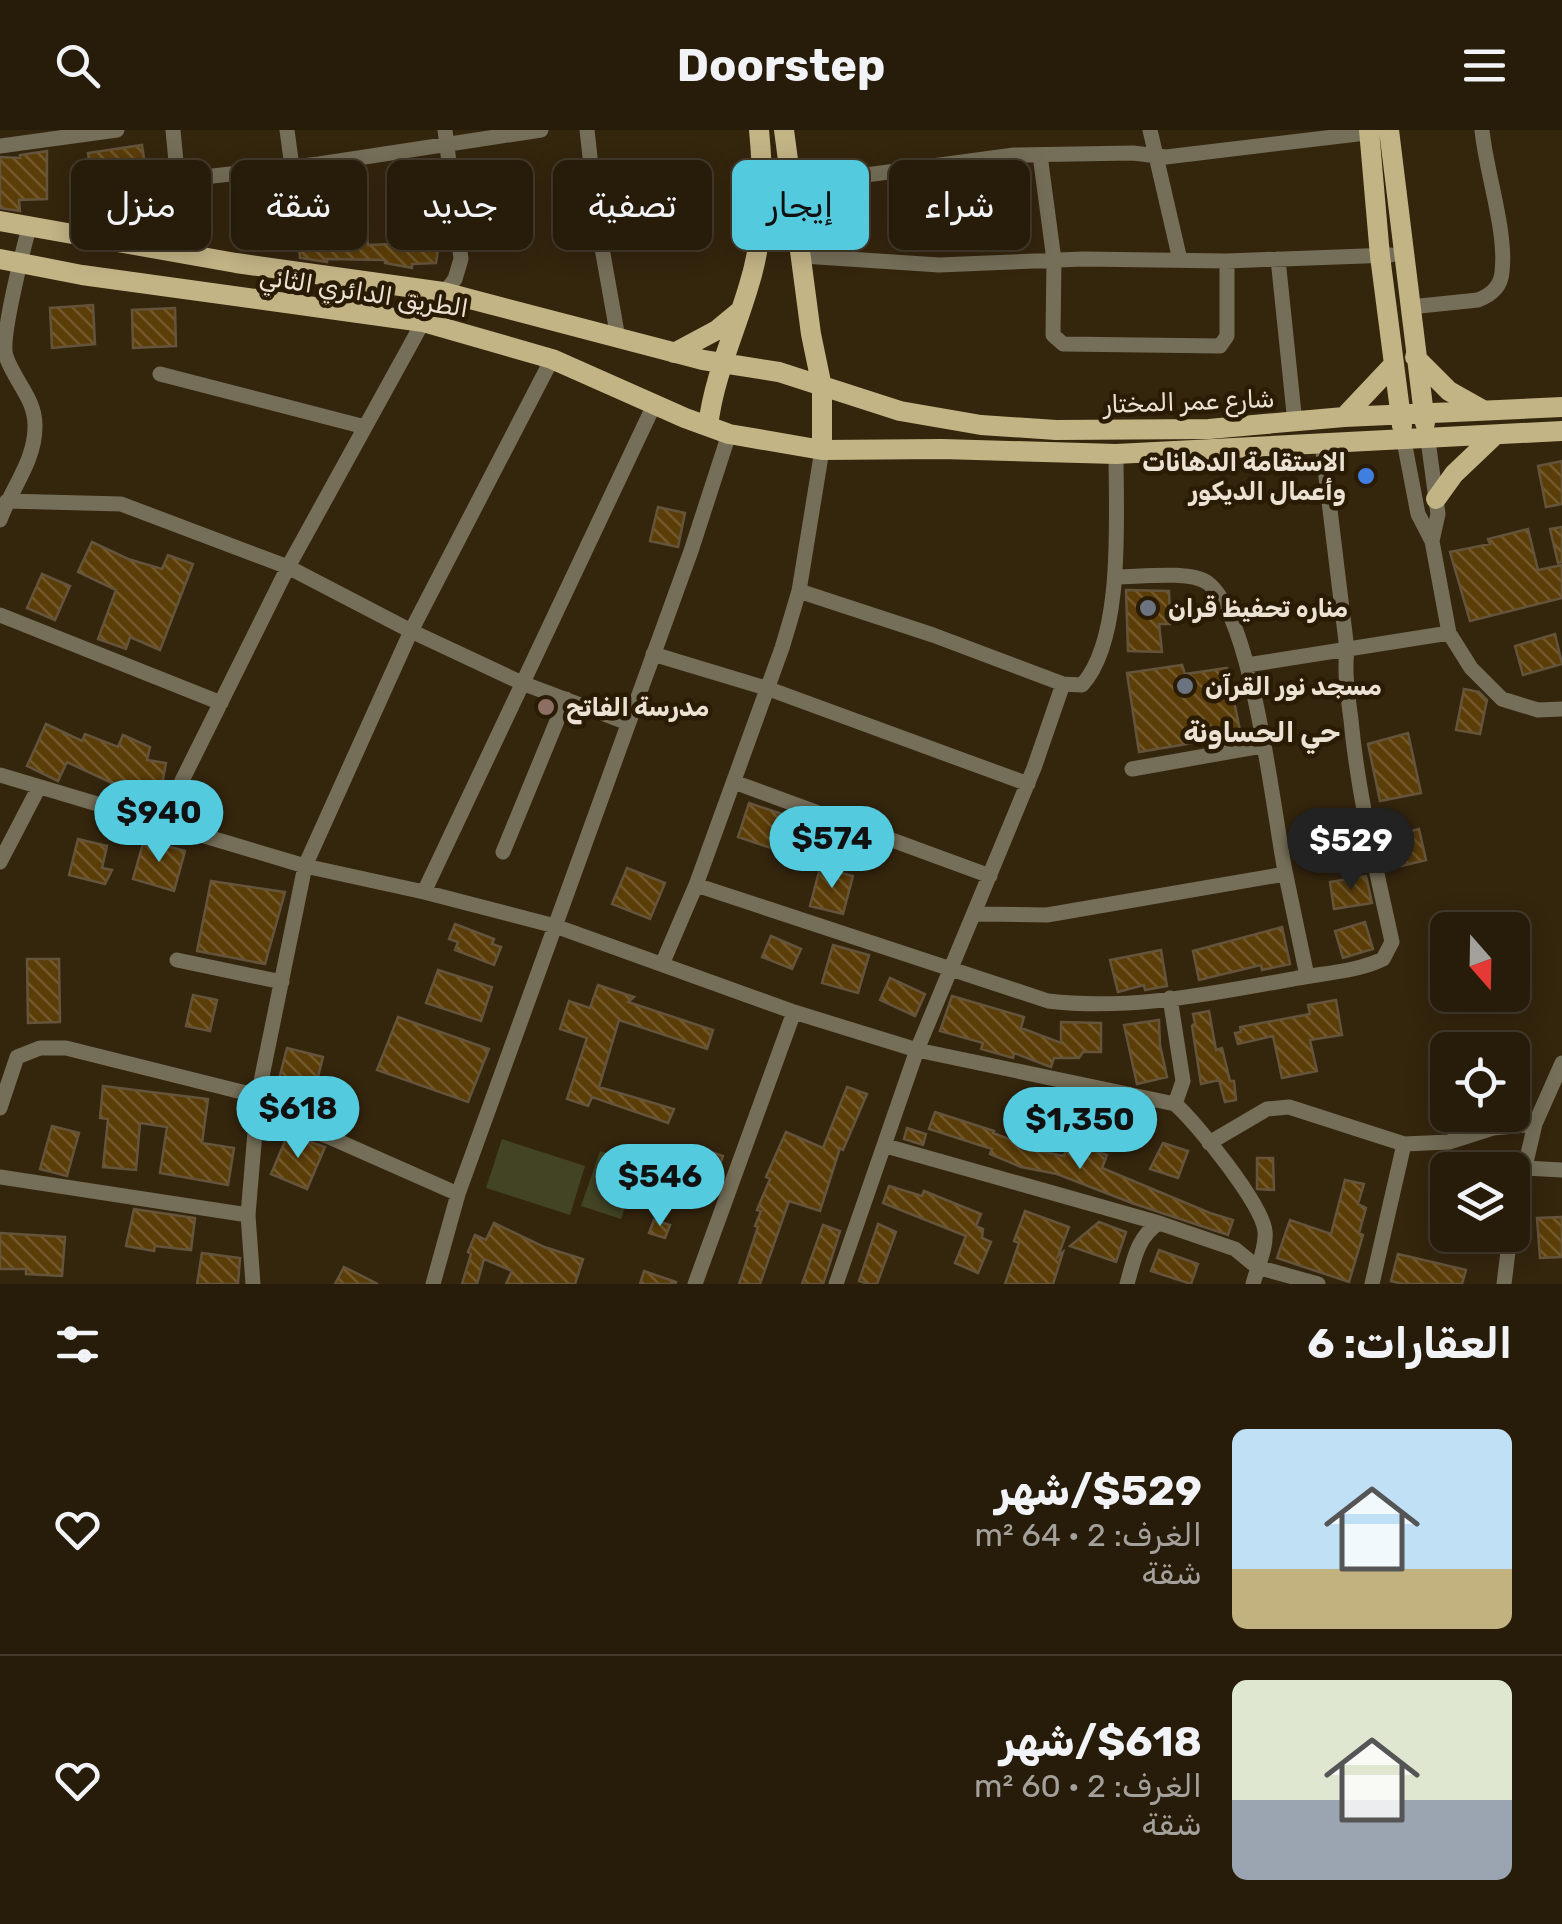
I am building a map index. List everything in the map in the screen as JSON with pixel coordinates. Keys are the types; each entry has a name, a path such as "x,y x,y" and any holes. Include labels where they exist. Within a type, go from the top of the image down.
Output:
{"main road":[{"path":"708,426 721,361 757,254 763,182 759,130"},
{"path":"784,130 788,160"},
{"path":"1378,131 1404,255 1428,440"},
{"path":"1378,131 1380,256 1404,441"},
{"name":"الطريق الدائري الثاني","path":"0,221 236,263 443,292 674,353 779,372 822,387"},
{"path":"802,250 811,334 822,387 822,450"},
{"name":"الطريق الدائري الثاني","path":"9,262 423,322 552,359 729,434 822,450"},
{"path":"674,353 717,330 741,309"},
{"path":"1416,357 1448,391 1481,409"},
{"path":"1344,418 1394,364"},
{"name":"شارع عمر المختار","path":"822,387 900,411 981,425 1056,430 1209,429 1400,414 1562,407"},
{"path":"894,449 900,411"},
{"name":"شارع عمر المختار","path":"822,450 1116,454 1562,431"},
{"path":"1436,499 1454,474 1494,436"}],"street":[{"path":"0,146 117,130"},
{"path":"173,130 175,165 182,178 231,173"},
{"path":"287,130 291,160"},
{"path":"328,160 445,137 541,130"},
{"path":"587,130 597,220 618,338"},
{"path":"1150,130 1180,260"},
{"path":"1410,307 1478,300 1497,286 1502,274 1482,130"},
{"path":"869,174 1040,154 1185,156 1378,131"},
{"path":"161,823 288,568 423,322 455,279 461,259 445,137"},
{"path":"1040,154 1054,260 1052,335 1063,344 1220,346 1227,336 1227,260"},
{"path":"0,520 33,449 36,426 25,391 2,354 9,262 28,228"},
{"path":"803,256 939,265 1404,255"},
{"path":"1278,259 1295,423"},
{"path":"253,1284 248,1215 258,1104 305,866 411,631 552,359"},
{"path":"160,374 365,428"},
{"path":"424,892 654,405"},
{"path":"433,1284 458,1194 729,434"},
{"path":"1428,440 1438,514 1432,541"},
{"path":"1404,441 1418,514 1432,541 1448,633 1471,668 1502,699 1538,710 1562,709"},
{"path":"696,885 1048,1001 1099,1006 1308,976 1372,964 1390,952 1392,942 1370,846 1356,757 1322,444"},
{"path":"663,962 769,689 799,591 822,450"},
{"path":"799,591 934,635 1063,684 1082,685 1098,657 1116,577 1116,454"},
{"path":"7,501 122,504 288,568 522,682 628,723"},
{"path":"1116,577 1184,576 1203,580 1226,607 1247,665 1308,976"},
{"path":"0,615 221,702"},
{"path":"1247,665 1448,633"},
{"path":"653,654 769,689 1028,784"},
{"path":"836,1284 918,1050 1028,784 1063,684"},
{"path":"502,852 566,699"},
{"path":"1132,769 1262,746"},
{"path":"0,775 305,866 554,926 794,1012 918,1050 1176,1104 1191,1117 1261,1214 1266,1234 1253,1284"},
{"path":"734,782 990,876"},
{"path":"0,862 39,787"},
{"path":"976,914 1047,915 1285,874"},
{"path":"176,960 282,982"},
{"path":"1170,998 1183,1080 1176,1104"},
{"path":"695,1284 794,1012"},
{"path":"0,1108 17,1057 40,1048 66,1048 258,1104 458,1194"},
{"path":"1529,1152 1535,1124 1562,1063"},
{"path":"1209,1143 1267,1109 1289,1107 1404,1144 1449,1142 1493,1128 1535,1124"},
{"path":"1372,1284 1404,1144"},
{"path":"886,1146 1159,1223 1235,1250 1257,1267 1318,1284"},
{"path":"1530,1168 1562,1170"},
{"path":"0,1177 248,1215"},
{"path":"1127,1284 1137,1249 1148,1230 1159,1223"},
{"path":"1504,1284 1508,1252"}],"green space":[{"path":"502,1139 585,1166 570,1215 486,1188"},
{"path":"600,1151 640,1165 621,1219 581,1206"}],"building":[{"path":"142,145 144,160 89,160 88,153"},
{"path":"47,151 47,199 19,200 20,211 0,208 0,157 20,158"},
{"path":"367,237 368,245 387,244 387,250 438,250 436,263 412,264 412,268 385,260 327,262 300,258 299,250 367,250"},
{"path":"93,305 95,344 52,348 50,308"},
{"path":"175,308 176,346 133,348 132,310"},
{"path":"1562,461 1562,504 1546,507 1538,466"},
{"path":"658,507 685,513 678,547 650,541"},
{"path":"1562,527 1562,562 1558,563 1550,529"},
{"path":"1528,529 1538,570 1562,565 1562,598 1470,621 1450,552 1490,544 1488,539"},
{"path":"92,542 162,569 168,555 193,564 160,650 130,637 126,649 98,639 116,590 78,572"},
{"path":"42,574 70,586 55,620 27,608"},
{"name":"مناره تحفيظ قران","path":"1126,590 1169,591 1170,624 1159,624 1162,652 1128,651"},
{"path":"1555,634 1562,664 1523,675 1515,646"},
{"path":"1182,665 1185,674 1227,668 1241,735 1139,752 1127,673"},
{"path":"1464,689 1479,692 1487,700 1480,734 1456,730"},
{"path":"46,724 82,741 85,734 118,747 123,735 150,747 147,760 166,763 159,801 67,762 58,781 27,766"},
{"path":"1408,733 1421,793 1380,801 1368,744"},
{"path":"749,803 809,823 798,857 738,837"},
{"path":"1419,829 1426,860 1393,868 1386,837"},
{"path":"78,839 107,846 102,868 112,870 105,884 69,875"},
{"path":"144,840 185,851 174,891 133,879"},
{"path":"627,868 665,883 650,919 612,904"},
{"path":"820,868 853,876 843,914 810,906"},
{"path":"1366,876 1372,903 1334,909 1330,882"},
{"path":"211,881 285,892 265,964 197,951"},
{"path":"1365,922 1373,949 1343,958 1335,931"},
{"path":"455,924 494,939 492,944 501,947 494,965 455,950 458,942 449,939"},
{"path":"1282,927 1290,964 1262,970 1261,965 1199,980 1193,951"},
{"path":"771,936 801,949 792,969 762,957"},
{"path":"833,945 869,955 858,993 822,983"},
{"path":"1161,950 1167,986 1145,990 1144,985 1118,992 1110,960"},
{"path":"27,959 59,959 60,1022 28,1023"},
{"path":"438,970 492,987 481,1021 426,1003"},
{"path":"890,978 925,994 915,1016 880,1000"},
{"path":"598,985 634,997 628,1002 713,1030 707,1049 619,1020 599,1087 674,1109 668,1123 592,1097 588,1106 567,1099 587,1038 560,1029 569,1001 590,1008"},
{"path":"193,995 217,1000 210,1031 186,1026"},
{"path":"952,996 1024,1017 1021,1028 1061,1043 1061,1022 1101,1023 1101,1052 1083,1052 1079,1058 1054,1058 1051,1067 1014,1053 1013,1058 981,1049 983,1043 940,1031"},
{"path":"1336,1000 1342,1035 1310,1040 1317,1071 1282,1078 1273,1036 1238,1044 1235,1033 1241,1032 1240,1027 1310,1014 1308,1005"},
{"path":"1209,1011 1216,1050 1222,1048 1230,1081 1234,1081 1236,1100 1225,1102 1219,1080 1201,1084 1193,1014"},
{"path":"398,1017 489,1049 468,1102 377,1070"},
{"path":"1159,1020 1167,1077 1137,1084 1124,1025"},
{"path":"287,1048 323,1057 312,1100 276,1091"},
{"path":"103,1086 208,1099 202,1143 234,1148 228,1185 160,1173 167,1127 140,1123 136,1170 103,1167 108,1119 100,1118"},
{"path":"847,1087 867,1094 843,1150 840,1148 820,1211 789,1201 760,1284 739,1284 758,1227 755,1226 761,1211 757,1210 770,1179 766,1177 786,1132 823,1148"},
{"path":"935,1112 994,1131 1022,1144 1021,1147 1064,1156 1069,1142 1107,1155 1102,1168 1233,1220 1228,1235 1057,1174 1021,1167 990,1154 992,1149 929,1129"},
{"path":"52,1126 79,1133 67,1176 40,1169"},
{"path":"907,1128 926,1134 923,1145 904,1139"},
{"path":"288,1134 325,1147 307,1189 271,1174"},
{"path":"1163,1143 1188,1151 1178,1178 1150,1169"},
{"path":"708,1151 723,1156 714,1182 699,1176"},
{"path":"1257,1158 1273,1158 1274,1190 1257,1189"},
{"path":"1345,1180 1364,1184 1358,1204 1366,1208 1359,1233 1363,1235 1349,1282 1277,1258 1290,1220 1331,1234"},
{"path":"889,1186 922,1196 924,1191 981,1214 976,1226 983,1229 982,1238 991,1242 978,1273 955,1263 966,1236 883,1203"},
{"path":"134,1209 195,1218 191,1250 155,1246 154,1251 126,1246"},
{"path":"1025,1211 1069,1227 1053,1284 1005,1284"},
{"path":"1562,1217 1562,1257 1540,1258 1537,1218"},
{"path":"654,1220 670,1225 665,1238 649,1233"},
{"path":"1099,1222 1126,1232 1116,1262 1070,1246"},
{"path":"494,1223 544,1247 583,1259 575,1284 506,1284 512,1271 484,1259 477,1284 462,1284 475,1235 486,1240"},
{"path":"878,1224 896,1232 877,1284 868,1284 859,1281"},
{"path":"823,1225 840,1231 823,1284 802,1284"},
{"path":"0,1233 65,1237 62,1276 0,1269"},
{"path":"1159,1250 1198,1264 1191,1284 1151,1271"},
{"path":"202,1253 240,1258 238,1284 197,1284"},
{"path":"1398,1254 1466,1270 1462,1284 1391,1281"},
{"path":"344,1267 378,1284 335,1284"},
{"path":"644,1271 676,1282 640,1284"}],"place":[{"name":"الاستقامة الدهانات وأعمال الديكور","path":"1366,476"},
{"name":"مناره تحفيظ قران","path":"1148,608"},
{"name":"مسجد نور القرآن","path":"1185,686"},
{"name":"مدرسة الفاتح","path":"546,707"}],"district":[{"name":"حي الحساونة","path":"1262,732"}]}
